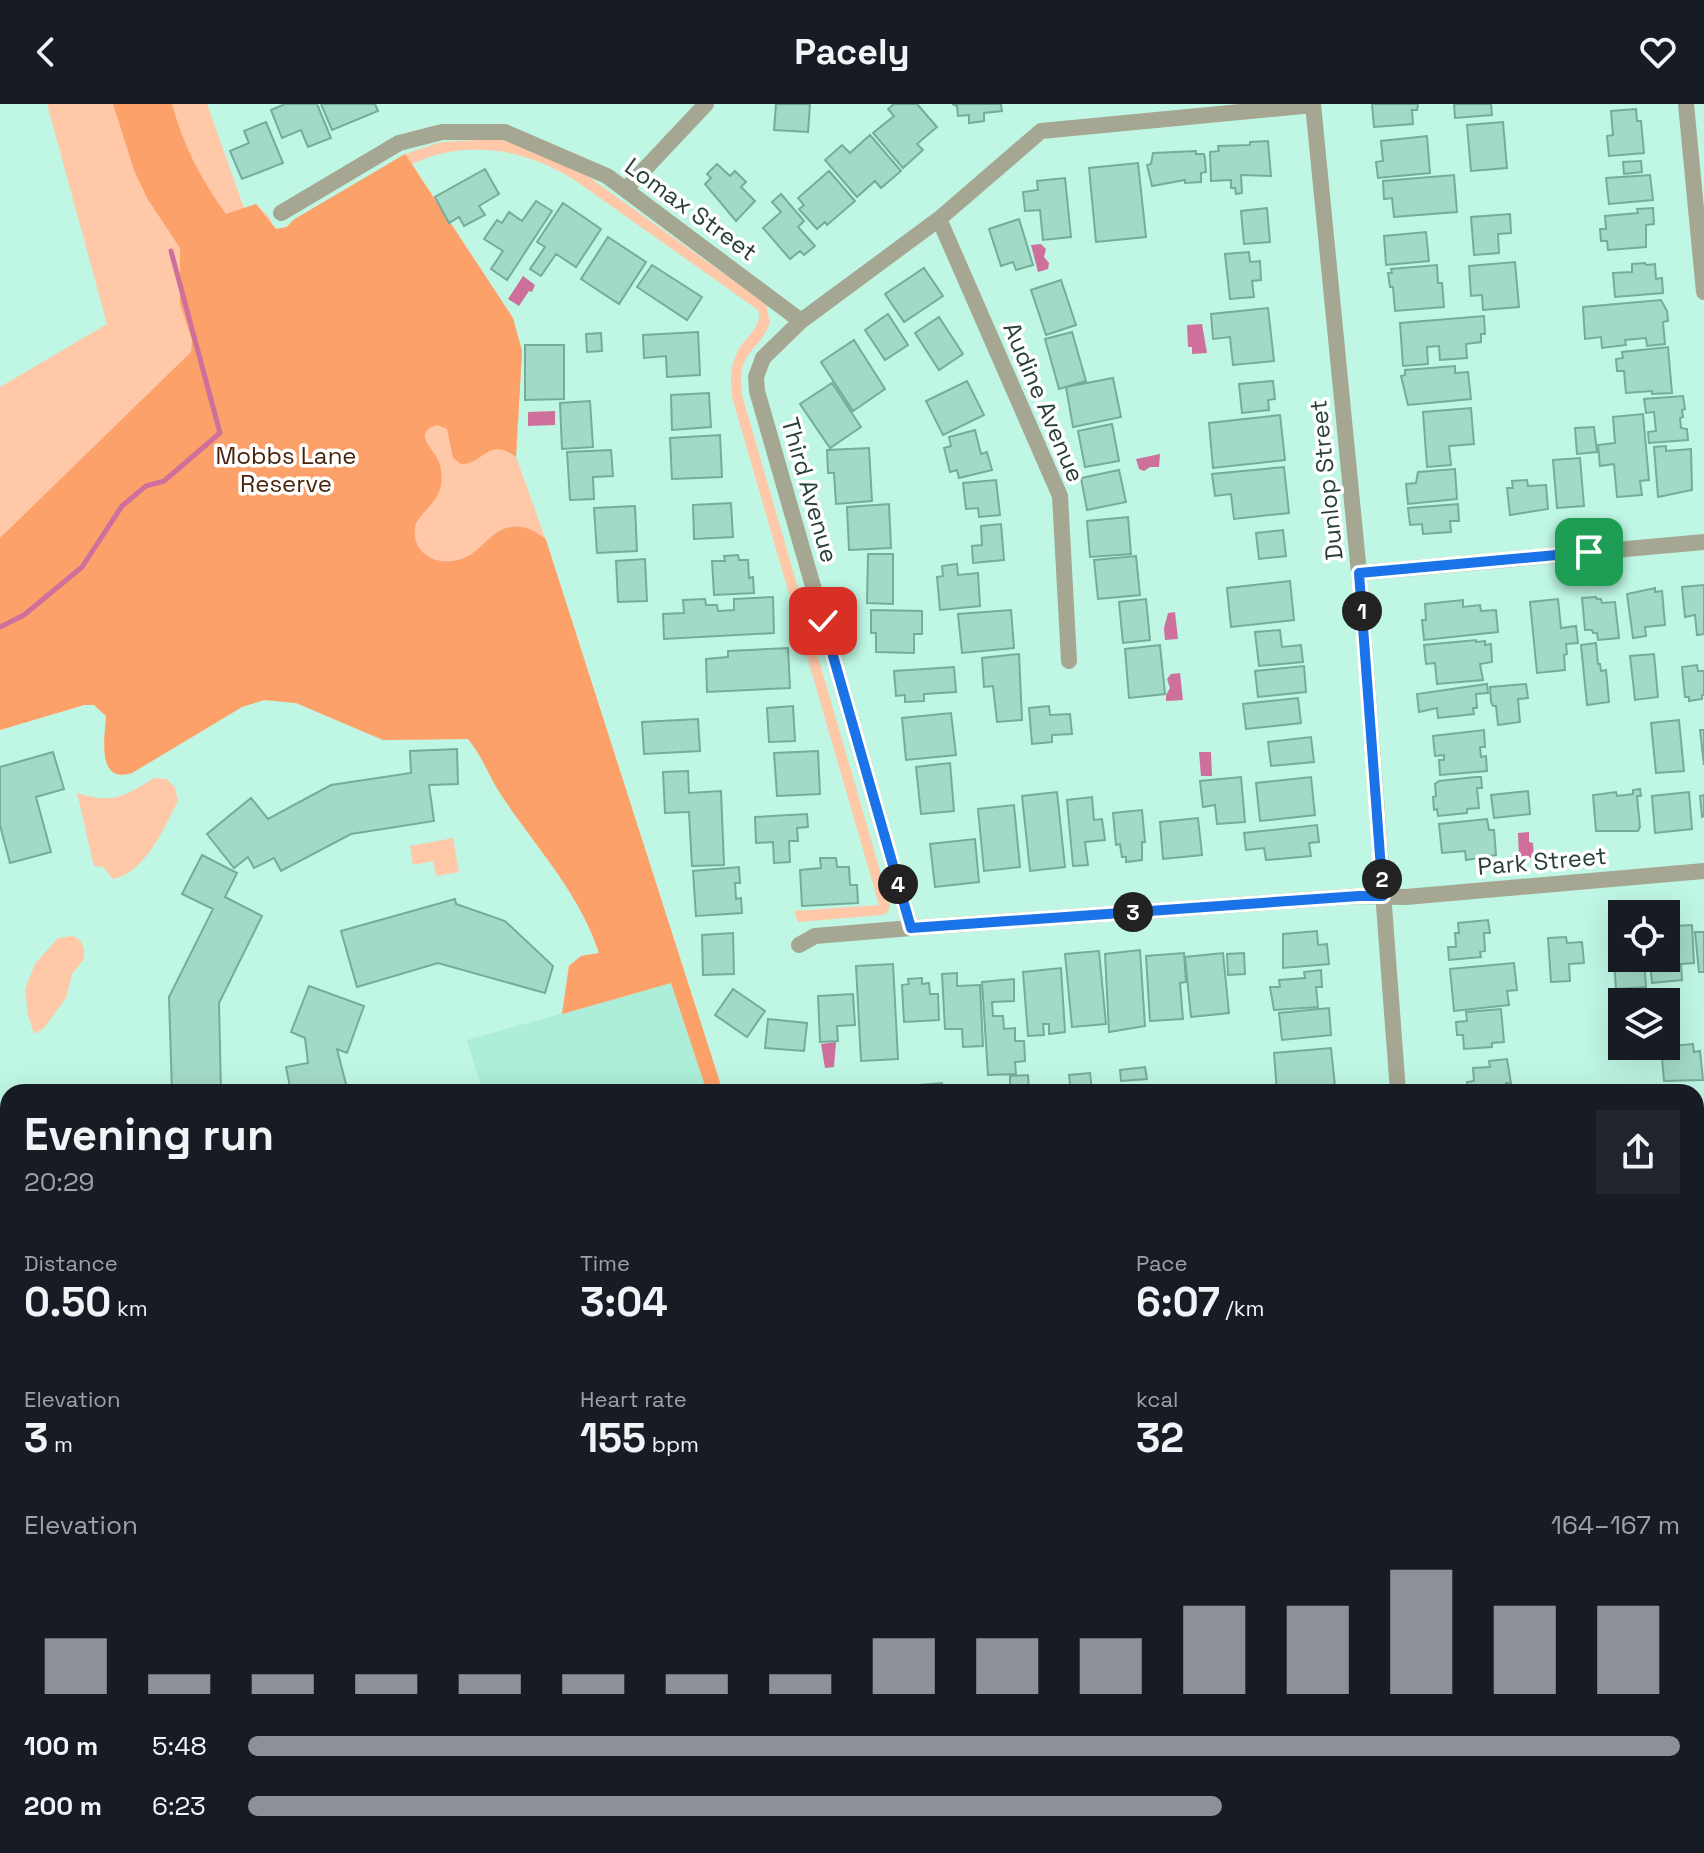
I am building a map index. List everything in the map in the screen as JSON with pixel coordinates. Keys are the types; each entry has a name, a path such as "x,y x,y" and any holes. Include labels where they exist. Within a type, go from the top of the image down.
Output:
{"street":[{"path":"626,189 706,104"},
{"path":"1686,104 1704,292"},
{"name":"Third Avenue","path":"911,928 757,391 756,377 763,358 801,321 939,219 1041,131 1313,105"},
{"name":"Dunlop Street","path":"1313,105 1359,573 1397,1084"},
{"name":"Lomax Street","path":"281,213 399,143 442,132 505,132 607,176 801,321"},
{"name":"Audine Avenue","path":"939,219 1060,496 1069,661"},
{"path":"1359,573 1704,542"},
{"name":"Park Street","path":"1383,896 1406,897 1704,871"},
{"path":"799,945 815,936 1383,896"}],"shaded area":[{"path":"1041,244 1046,249 1044,257 1049,263 1048,269 1038,272 1031,245"},
{"path":"523,276 535,285 519,306 508,299"},
{"path":"1202,324 1207,353 1192,354 1192,347 1188,347 1187,325"},
{"path":"555,411 555,425 528,426 528,412"},
{"path":"1160,454 1159,467 1144,471 1139,469 1136,459"},
{"path":"1175,612 1178,639 1165,640 1168,613"},
{"path":"1180,673 1183,700 1166,701 1170,688 1167,679 1171,674"},
{"path":"1199,752 1211,752 1212,776 1201,776"},
{"path":"1529,832 1534,858 1519,858 1518,833"},
{"path":"671,983 704,1084 481,1084 467,1040"},
{"path":"836,1042 834,1067 825,1068 821,1044"}],"green space":[{"name":"Mobbs Lane Reserve","path":"47,104 207,104 244,208 256,204 270,218 272,227 282,229 405,154 441,142 496,139 515,142 582,172 766,304 770,323 745,361 742,395 890,905 888,912 798,922 794,911 879,905 732,397 733,364 758,322 758,310 576,181 537,161 496,151 475,150 454,151 412,164 513,318 522,351 516,457 546,540 720,1084 705,1084 671,983 562,1014 569,966 581,956 599,953 591,931 568,890 500,793 468,739 383,740 296,703 264,700 242,707 132,773 121,775 108,766 104,747 106,716 94,705 84,705 0,730 0,387 107,324"},
{"name":"Mobbs Lane Reserve","path":"113,104 172,104 194,162 226,214 256,204 276,229 287,227 293,220 405,154 513,318 522,351 516,457 499,449 461,464 453,458 447,429 437,425 430,428 425,436 439,463 441,485 434,501 416,523 416,543 435,560 454,561 476,550 497,532 511,527 530,529 546,540 720,1084 704,1084 671,983 562,1014 569,966 581,956 599,953 591,931 568,890 500,793 468,739 383,740 296,703 264,700 242,707 132,773 121,775 108,766 104,747 106,716 94,705 84,705 0,730 0,538 191,352 192,340 180,304 180,248 147,198 134,170"},
{"path":"154,778 167,779 175,788 178,801 144,859 135,868 113,879 103,867 94,866 77,793 100,798 118,797"},
{"path":"453,838 459,872 436,876 433,861 413,865 410,846"},
{"path":"73,936 80,940 84,959 72,974 66,998 44,1028 34,1034 25,989 35,964 58,938"}],"building":[{"path":"285,104 317,104 331,138 308,147 301,130 282,138 271,110"},
{"path":"321,104 375,104 378,111 332,130"},
{"path":"776,104 810,104 808,132 774,130"},
{"path":"894,104 917,104 937,127 917,144 923,150 903,168 873,133 894,116 888,109"},
{"path":"952,104 1001,104 1002,111 984,113 984,121 969,123 969,115 958,116 957,106"},
{"path":"1372,104 1418,105 1417,110 1412,110 1413,124 1374,127"},
{"path":"1454,104 1491,104 1492,115 1455,118"},
{"path":"1636,109 1637,121 1641,121 1644,153 1609,156 1607,136 1613,135 1611,111"},
{"path":"266,122 283,163 242,179 230,151 249,143 244,131"},
{"path":"1503,122 1507,168 1471,171 1467,125"},
{"path":"870,135 901,171 881,188 875,181 857,197 825,160 842,145 850,153"},
{"path":"1427,136 1430,173 1378,178 1376,162 1383,161 1381,141"},
{"path":"1268,141 1271,176 1241,175 1242,193 1236,194 1235,188 1231,188 1231,180 1211,181 1210,152 1219,151 1218,146"},
{"path":"1196,151 1196,154 1204,154 1205,159 1206,172 1201,173 1201,182 1185,183 1185,180 1152,186 1147,165 1151,164 1153,153"},
{"path":"1641,161 1642,172 1624,174 1623,162"},
{"path":"1138,163 1146,237 1096,242 1089,168"},
{"path":"717,164 730,176 735,171 746,182 741,187 755,201 736,221 705,184 711,178 707,174"},
{"path":"485,169 499,194 479,206 485,215 464,226 459,217 449,223 435,197"},
{"path":"829,171 855,201 827,225 825,222 817,229 799,209 804,205 798,198"},
{"path":"1454,175 1457,212 1394,217 1392,198 1384,199 1383,181"},
{"path":"1650,175 1653,200 1609,204 1606,178"},
{"path":"1065,178 1071,237 1043,240 1040,210 1025,211 1023,192 1038,190 1037,181"},
{"path":"781,194 804,221 798,227 815,246 804,255 800,251 790,259 763,228 781,212 772,202"},
{"path":"536,201 552,211 507,280 491,269 503,251 484,239 497,220 502,223 509,212 522,221"},
{"path":"563,203 601,229 576,267 556,254 541,276 530,269 545,247 537,242"},
{"path":"1267,208 1270,242 1244,244 1241,211"},
{"path":"1653,208 1654,224 1646,225 1646,247 1608,250 1607,241 1601,241 1600,229 1606,229 1605,216 1638,213 1637,209"},
{"path":"1510,214 1511,233 1498,234 1499,253 1474,255 1471,217"},
{"path":"1019,219 1033,265 1016,270 1013,262 1001,266 989,229"},
{"path":"1426,232 1429,261 1386,265 1384,236"},
{"path":"608,237 646,262 619,304 581,279"},
{"path":"1249,252 1250,262 1260,261 1261,280 1252,281 1254,297 1230,299 1225,254"},
{"path":"1515,262 1519,307 1483,310 1482,295 1471,296 1469,266"},
{"path":"1632,264 1655,264 1656,279 1662,278 1663,293 1615,297 1613,273 1632,272"},
{"path":"652,265 702,297 687,320 637,287"},
{"path":"1437,265 1444,307 1395,311 1388,273 1392,273 1391,269"},
{"path":"924,268 943,296 904,322 885,294"},
{"path":"1061,280 1076,325 1046,335 1031,290"},
{"path":"1661,300 1668,321 1663,322 1665,344 1647,346 1646,338 1625,340 1626,345 1602,348 1601,337 1585,339 1583,307"},
{"path":"1268,308 1274,361 1233,365 1230,337 1213,339 1211,314"},
{"path":"888,314 908,345 885,360 865,330"},
{"path":"1484,316 1485,334 1481,334 1481,342 1466,344 1467,358 1440,360 1439,346 1427,347 1428,364 1403,366 1400,323"},
{"path":"939,317 963,354 939,370 915,333"},
{"path":"698,332 700,375 667,377 666,356 644,358 643,335"},
{"path":"1072,332 1086,381 1059,389 1045,339"},
{"path":"601,333 602,351 587,352 586,334"},
{"path":"854,340 885,389 853,411 821,362"},
{"path":"525,345 564,345 564,399 525,400"},
{"path":"1668,347 1672,393 1626,393 1624,371 1617,371 1616,359 1623,358 1622,352"},
{"path":"1455,366 1455,373 1468,372 1471,399 1408,405 1401,376 1405,375 1405,370"},
{"path":"1113,378 1121,417 1073,427 1066,387"},
{"path":"967,381 984,415 943,435 926,401"},
{"path":"1273,381 1275,399 1268,400 1269,410 1242,413 1239,384"},
{"path":"832,383 861,427 830,448 800,404"},
{"path":"709,393 711,427 672,430 671,395"},
{"path":"1683,396 1685,409 1680,418 1681,428 1687,429 1688,440 1649,443 1648,432 1656,431 1654,412 1646,413 1644,399"},
{"path":"590,401 593,447 562,449 560,403"},
{"path":"1471,408 1474,444 1449,446 1451,465 1427,467 1423,412"},
{"path":"1643,414 1649,480 1640,481 1642,495 1617,497 1614,464 1600,466 1598,445 1615,443 1613,417"},
{"path":"1280,415 1285,460 1213,468 1209,423"},
{"path":"1112,424 1119,461 1085,467 1078,431"},
{"path":"1594,427 1597,452 1577,454 1575,428"},
{"path":"975,430 981,454 987,452 992,470 959,478 957,470 950,472 944,448 951,446 949,437"},
{"path":"720,435 722,477 672,479 670,438"},
{"path":"1666,446 1666,451 1691,449 1692,490 1658,497 1654,447"},
{"path":"869,448 872,501 836,504 834,473 828,473 827,450"},
{"path":"611,450 613,476 593,477 594,499 570,500 567,452"},
{"path":"1580,458 1584,506 1557,508 1553,460"},
{"path":"1284,467 1289,513 1234,519 1231,494 1215,496 1212,474"},
{"path":"1455,469 1457,499 1408,504 1406,484 1416,483 1418,472"},
{"path":"1119,470 1126,502 1087,510 1081,478"},
{"path":"996,480 1000,515 979,517 978,508 966,509 963,483"},
{"path":"1527,480 1528,486 1546,485 1548,509 1510,515 1507,488 1513,488 1512,481"},
{"path":"731,503 733,537 694,539 693,505"},
{"path":"889,504 891,548 849,550 847,507"},
{"path":"1458,504 1459,521 1450,521 1451,532 1423,534 1422,524 1410,525 1408,508"},
{"path":"635,506 637,551 597,553 594,508"},
{"path":"1128,517 1131,554 1090,557 1087,521"},
{"path":"1001,524 1004,560 973,563 972,546 982,545 981,526"},
{"path":"1283,530 1286,556 1259,559 1256,533"},
{"path":"868,554 893,554 893,604 867,603"},
{"path":"738,555 739,560 748,560 754,593 714,595 712,561 725,561 724,556"},
{"path":"1136,556 1140,595 1098,599 1094,560"},
{"path":"645,559 647,601 618,602 616,561"},
{"path":"957,564 958,575 978,573 980,606 940,610 937,577 943,576 942,566"},
{"path":"1290,581 1294,620 1231,627 1227,588"},
{"path":"1704,585 1704,634 1697,635 1695,615 1685,617 1682,587"},
{"path":"1655,588 1655,592 1662,591 1665,625 1645,627 1646,636 1633,638 1627,594"},
{"path":"773,597 774,633 664,639 663,614 684,613 683,600 705,599 706,605 717,605 718,611 734,610 734,599"},
{"path":"1596,597 1602,603 1615,602 1619,638 1598,640 1597,633 1585,630 1582,598"},
{"path":"1146,599 1150,640 1123,643 1119,602"},
{"path":"1558,599 1561,628 1576,626 1578,643 1566,644 1565,670 1537,673 1530,602"},
{"path":"1463,600 1463,607 1480,605 1481,611 1496,610 1498,632 1424,640 1422,620 1426,620 1425,604"},
{"path":"871,610 922,611 922,634 914,634 914,653 876,652 876,633 871,633"},
{"path":"1011,610 1014,648 962,653 958,614"},
{"path":"1280,630 1282,647 1301,645 1303,662 1259,666 1255,632"},
{"path":"1485,641 1485,645 1491,644 1492,662 1480,664 1483,680 1437,684 1435,663 1426,664 1424,645"},
{"path":"1596,643 1598,664 1601,671 1606,670 1609,702 1587,705 1581,645"},
{"path":"1160,645 1165,694 1129,698 1125,649"},
{"path":"788,648 790,688 707,692 706,659 728,657 728,651"},
{"path":"1019,654 1022,720 997,722 993,686 984,687 982,658"},
{"path":"1654,654 1658,697 1635,700 1630,656"},
{"path":"1697,665 1698,671 1704,671 1704,695 1702,699 1689,701 1689,697 1685,697 1682,667"},
{"path":"1304,666 1306,692 1258,697 1255,671"},
{"path":"954,667 956,692 924,694 924,701 905,702 905,695 896,696 894,671"},
{"path":"1487,684 1488,693 1476,694 1474,714 1438,718 1437,708 1419,712 1417,694"},
{"path":"1526,684 1528,698 1518,699 1520,722 1498,725 1490,687"},
{"path":"1298,698 1301,723 1246,729 1243,704"},
{"path":"793,706 795,741 769,742 767,708"},
{"path":"1049,706 1050,715 1070,714 1072,734 1052,735 1052,742 1032,744 1029,708"},
{"path":"951,713 956,755 906,760 902,718"},
{"path":"698,719 700,751 644,754 642,722"},
{"path":"1679,720 1684,771 1656,773 1651,723"},
{"path":"1484,730 1485,747 1480,747 1481,757 1486,756 1487,771 1440,775 1439,760 1444,760 1444,755 1435,756 1433,736"},
{"path":"1700,730 1704,730 1704,765"},
{"path":"1311,737 1314,762 1271,766 1268,742"},
{"path":"457,749 458,784 429,785 434,821 351,834 281,871 274,858 254,868 248,857 234,868 207,834 251,798 268,819 331,785 411,773 410,751"},
{"path":"818,751 820,794 777,796 774,753"},
{"path":"53,752 64,789 36,797 51,852 10,863 0,825 0,767"},
{"path":"950,763 954,811 921,814 916,767"},
{"path":"688,771 689,793 721,791 724,865 692,866 689,812 665,813 663,772"},
{"path":"1241,777 1245,822 1217,824 1215,805 1203,807 1200,781"},
{"path":"1311,777 1315,815 1260,821 1256,783"},
{"path":"1481,777 1482,788 1477,788 1479,808 1467,809 1467,813 1438,816 1437,809 1434,810 1435,784"},
{"path":"1640,789 1641,796 1637,796 1638,831 1596,831 1593,795 1616,792 1617,796 1633,794 1633,790"},
{"path":"1528,791 1530,814 1494,818 1491,795"},
{"path":"1057,792 1065,867 1030,871 1022,796"},
{"path":"1689,792 1692,829 1655,833 1652,796"},
{"path":"1704,795 1702,817 1700,796"},
{"path":"1092,797 1094,820 1102,819 1105,840 1085,842 1088,865 1073,866 1067,800"},
{"path":"1014,805 1020,867 984,871 978,809"},
{"path":"1142,810 1145,842 1142,842 1142,860 1126,862 1120,844 1116,845 1113,813"},
{"path":"807,814 808,827 797,828 798,841 789,841 790,862 774,863 773,842 756,843 755,817"},
{"path":"1198,818 1202,855 1163,859 1160,822"},
{"path":"1487,819 1489,830 1494,830 1496,855 1466,860 1465,851 1442,853 1439,824"},
{"path":"1317,825 1319,842 1309,843 1311,856 1266,860 1264,848 1246,850 1244,833"},
{"path":"975,839 979,882 935,887 930,844"},
{"path":"202,855 237,873 225,897 262,916 219,1003 221,1084 172,1084 169,997 213,909 182,894"},
{"path":"820,858 836,858 837,867 849,867 850,885 857,885 858,903 802,906 800,870 821,868"},
{"path":"739,867 740,883 735,883 736,899 741,898 742,913 696,916 693,871"},
{"path":"455,899 456,904 505,921 553,966 545,993 438,963 357,987 341,931"},
{"path":"1488,920 1490,933 1484,933 1485,951 1480,952 1481,957 1449,960 1448,947 1456,947 1458,923"},
{"path":"1692,925 1694,963 1681,964 1682,980 1652,983 1651,972 1680,972 1680,926"},
{"path":"1317,931 1318,945 1327,944 1329,964 1283,968 1283,934"},
{"path":"1695,932 1704,932 1704,972 1699,972"},
{"path":"733,933 734,974 703,975 702,935"},
{"path":"1566,937 1567,943 1582,942 1584,963 1569,964 1570,981 1551,982 1548,938"},
{"path":"1140,950 1145,1026 1109,1032 1105,954"},
{"path":"1099,951 1106,1024 1072,1027 1065,954"},
{"path":"1184,953 1186,982 1180,983 1183,1019 1150,1021 1146,956"},
{"path":"1223,953 1229,1013 1191,1017 1185,957"},
{"path":"1244,953 1245,974 1228,975 1227,954"},
{"path":"1514,963 1517,990 1507,991 1509,1005 1454,1011 1450,969"},
{"path":"893,964 898,1059 861,1061 856,966"},
{"path":"1061,968 1065,1032 1049,1034 1049,1024 1043,1024 1044,1035 1028,1036 1023,972"},
{"path":"1321,970 1322,987 1316,987 1318,1007 1274,1010 1270,987 1280,987 1279,980 1305,978 1304,972"},
{"path":"1615,972 1645,972 1646,987 1616,988"},
{"path":"957,973 957,986 980,985 983,1046 963,1047 962,1029 945,1029 942,974"},
{"path":"922,978 922,984 929,983 930,994 938,994 939,1020 904,1022 902,985 909,984 908,979"},
{"path":"1014,979 1014,1001 992,1002 993,1016 1003,1016 1004,1029 1015,1028 1015,1041 1024,1041 1025,1061 1015,1062 1016,1074 988,1075 982,982"},
{"path":"309,986 364,1006 347,1053 337,1049 346,1084 289,1084 286,1067 308,1063 305,1038 291,1032"},
{"path":"733,989 765,1011 747,1037 715,1015"},
{"path":"853,994 855,1025 837,1026 838,1041 820,1042 818,996"},
{"path":"1329,1008 1331,1035 1282,1040 1279,1013"},
{"path":"1501,1009 1504,1042 1492,1043 1492,1047 1464,1049 1463,1035 1457,1035 1456,1022 1467,1021 1466,1012"},
{"path":"768,1019 807,1023 804,1051 765,1048"},
{"path":"1693,1044 1694,1052 1700,1051 1703,1080 1664,1081 1662,1060 1680,1060 1680,1045"},
{"path":"1331,1048 1335,1084 1276,1084 1274,1053"},
{"path":"1507,1059 1511,1083 1467,1084 1474,1081 1473,1068 1490,1067 1489,1061"},
{"path":"1145,1067 1147,1079 1121,1081 1120,1070"},
{"path":"1090,1073 1091,1084 1070,1084 1069,1075"},
{"path":"1028,1075 1029,1084 1010,1084 1010,1076"}],"waterway":[{"path":"0,627 24,615 82,567 122,506 146,486 164,481 220,433 171,251"}],"route":[{"path":"823,621 911,928 1383,896 1359,573 1589,552"}]}
